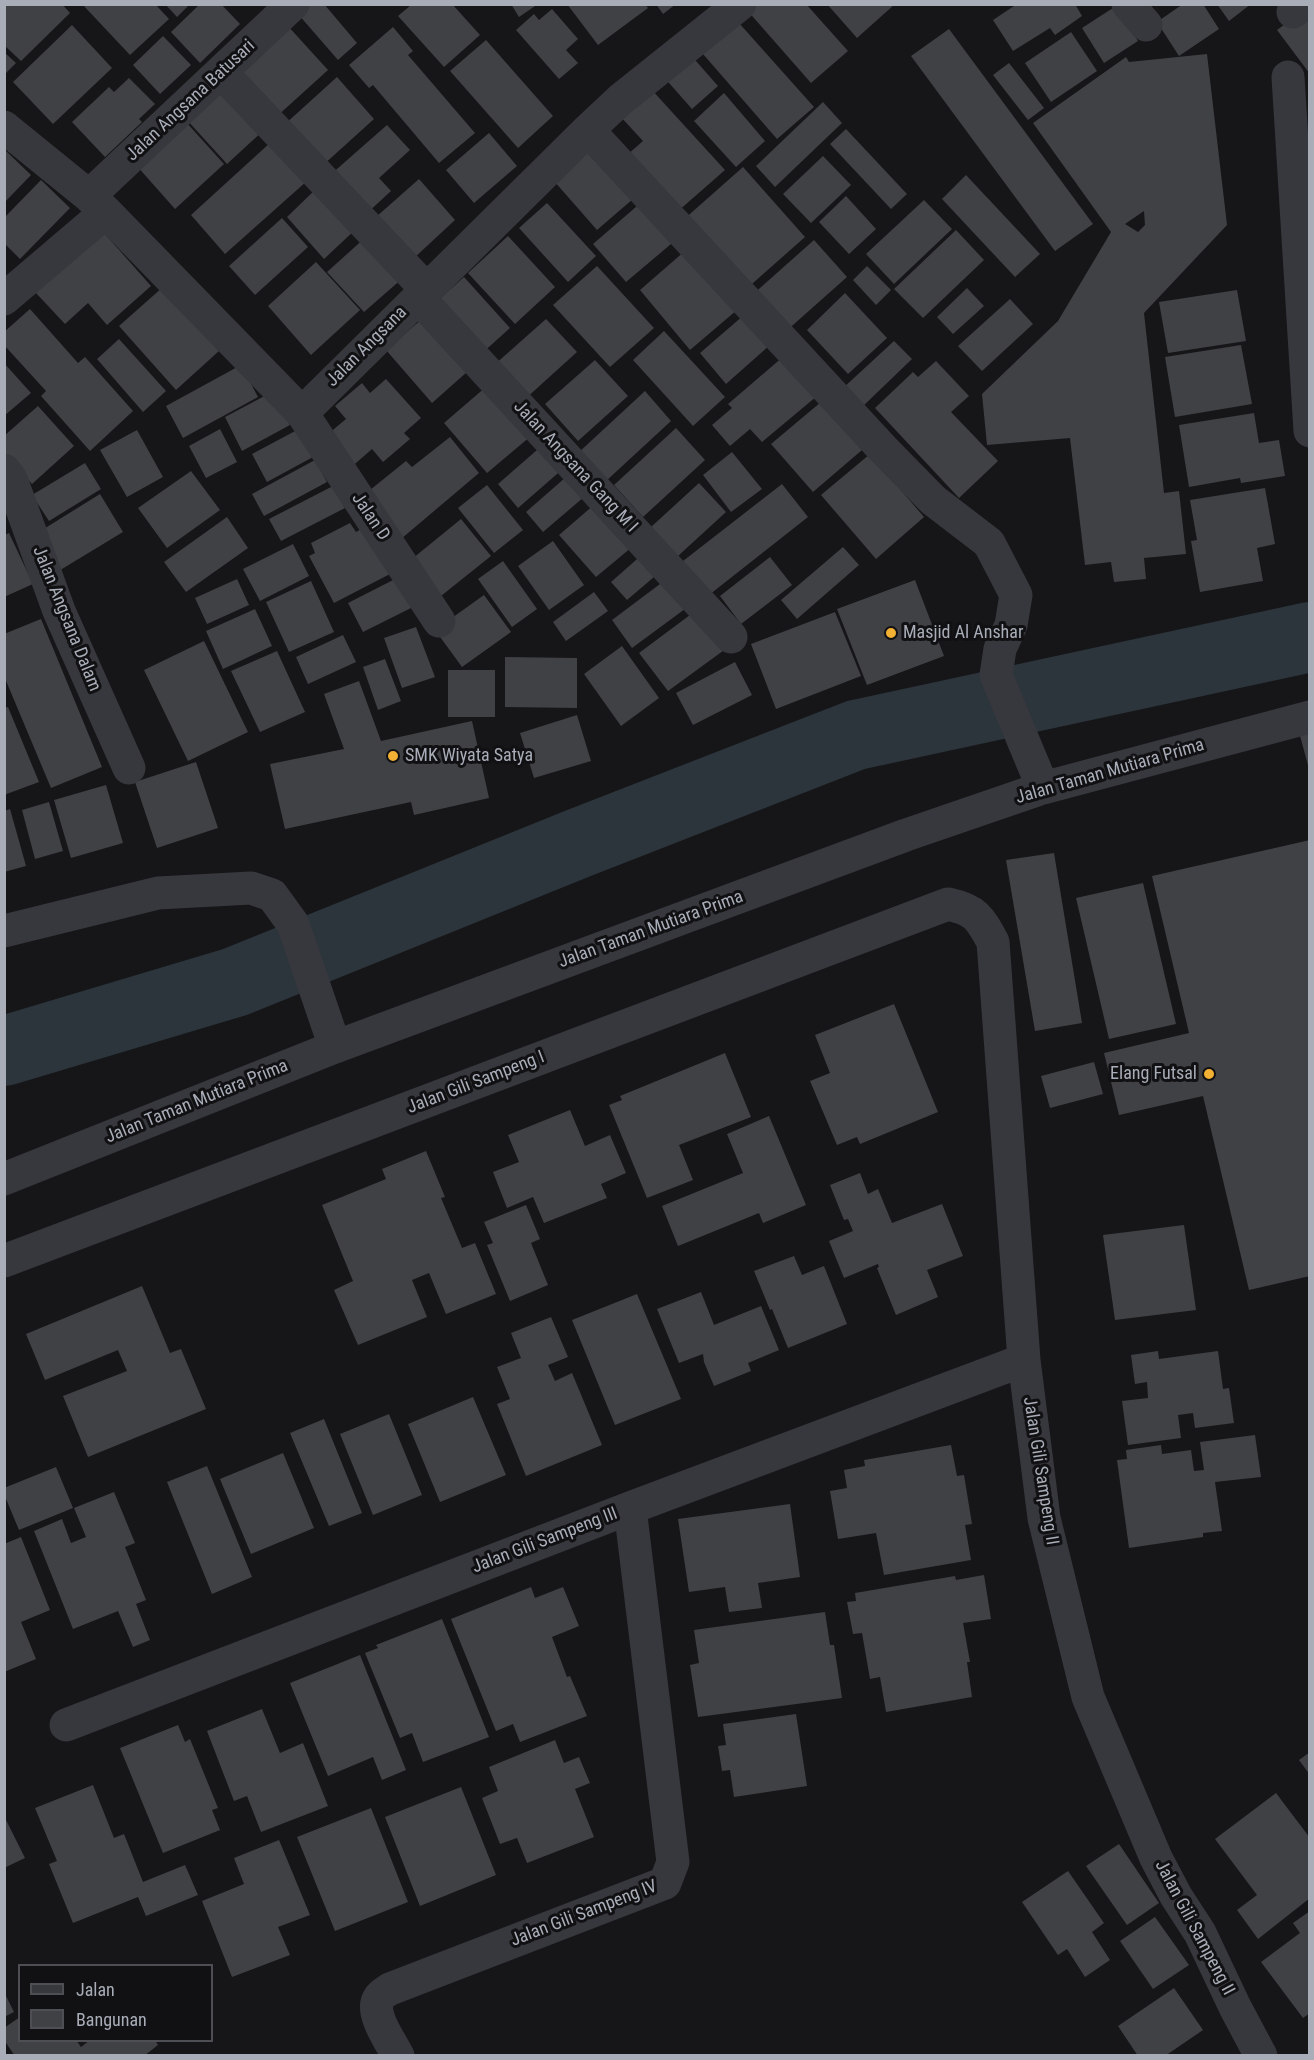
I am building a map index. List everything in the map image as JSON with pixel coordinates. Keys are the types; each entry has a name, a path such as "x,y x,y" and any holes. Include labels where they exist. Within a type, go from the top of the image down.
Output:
{"street":[{"name":"Jalan Angsana Batusari","path":"98,204 222,73 293,4"},
{"name":"Jalan Angsana","path":"302,413 620,100 740,4"},
{"name":"Jalan Angsana Gang M I","path":"222,73 732,637"},
{"path":"1288,77 1310,431"},
{"path":"4,127 98,204 302,413"},
{"path":"588,130 883,450 933,500 989,543 1016,595 1011,625 1000,649 996,675 1042,788"},
{"path":"4,299 98,204"},
{"name":"Jalan D","path":"302,413 439,621"},
{"name":"Jalan Angsana Dalam","path":"4,470 11,479 59,611 129,768"},
{"name":"Jalan Taman Mutiara Prima","path":"4,1179 331,1036 1042,788 1310,717"},
{"path":"4,931 158,893 251,888 272,896 295,928 331,1036"},
{"name":"Jalan Gili Sampeng I","path":"4,1261 948,904"},
{"name":"Jalan Gili Sampeng II","path":"948,904 965,908 981,919 993,942 1024,1360 1044,1518 1088,1696 1156,1858 1176,1896 1200,1933 1261,2055"},
{"name":"Jalan Gili Sampeng III","path":"66,1725 630,1508 1024,1360"},
{"name":"Jalan Gili Sampeng IV","path":"398,2055 376,2015 379,1997 390,1989 665,1883 673,1862 630,1508"}],"building":[{"path":"4,4 62,4 70,13 21,61 4,45"},
{"path":"82,4 155,4 169,19 130,55"},
{"path":"165,4 190,4 177,17"},
{"path":"200,4 221,4 240,24 200,63 171,32"},
{"path":"310,4 324,4 357,43 338,60 298,14"},
{"path":"511,4 538,4 519,17"},
{"path":"567,4 645,4 648,8 598,45"},
{"path":"656,4 676,4 663,14"},
{"path":"752,4 806,4 848,51 811,83 746,9"},
{"path":"827,4 895,4 857,38"},
{"path":"1017,4 1075,4 1082,16 1055,35 1050,28 1013,51 993,20"},
{"path":"1183,4 1203,4 1219,29 1179,56 1157,22"},
{"path":"1217,4 1251,4 1229,21"},
{"path":"411,5 453,5 480,35 444,67 398,16"},
{"path":"1116,6 1138,41 1104,63 1082,28"},
{"path":"1310,6 1310,74 1277,30"},
{"path":"552,9 578,39 566,50 578,63 559,79 516,30 534,14 539,20"},
{"path":"739,23 814,107 777,139 703,54"},
{"path":"72,25 112,68 53,124 13,82"},
{"path":"287,25 328,70 275,118 234,73"},
{"path":"393,27 413,51 408,55 475,133 439,163 373,85 369,88 349,65"},
{"path":"949,29 1093,224 1055,251 911,56"},
{"path":"1071,32 1097,71 1051,102 1025,63"},
{"path":"163,36 191,65 160,94 133,65"},
{"path":"486,40 553,116 518,148 450,71"},
{"path":"4,52 16,63 4,75"},
{"path":"689,53 718,86 692,109 662,75"},
{"path":"1207,54 1227,225 1144,313 1164,493 1179,491 1186,554 1144,558 1146,579 1114,582 1111,562 1085,565 1070,438 987,445 982,394 1058,321 1111,232 1033,123 1126,57 1129,62","holes":["1144,211 1145,225 1138,232 1125,224"]},
{"path":"1009,63 1044,108 1028,120 993,75"},
{"path":"337,77 374,119 322,166 284,125"},
{"path":"129,78 155,104 139,119 142,122 105,157 72,122 109,87 114,92"},
{"path":"225,85 265,129 227,164 187,120"},
{"path":"651,89 725,170 677,212 627,155 643,141 620,116"},
{"path":"724,93 765,141 736,167 694,121"},
{"path":"823,102 842,123 775,187 756,166"},
{"path":"185,121 224,164 175,209 136,165"},
{"path":"387,125 410,150 379,178 391,191 365,215 329,176"},
{"path":"846,129 907,194 891,209 830,144"},
{"path":"489,133 517,166 474,203 446,170"},
{"path":"271,142 307,181 225,254 191,215"},
{"path":"4,149 31,175 4,203"},
{"path":"591,149 633,199 597,230 554,181"},
{"path":"823,156 851,185 811,223 783,194"},
{"path":"743,167 805,237 744,291 682,221"},
{"path":"966,175 1040,254 1015,277 942,199"},
{"path":"419,179 455,220 413,259 376,217"},
{"path":"41,180 70,208 20,259 4,243 4,218"},
{"path":"318,187 356,229 324,259 287,217"},
{"path":"846,196 876,229 849,254 819,222"},
{"path":"644,200 677,239 626,282 593,244"},
{"path":"924,200 952,229 894,284 866,254"},
{"path":"547,203 596,256 568,282 519,228"},
{"path":"282,218 308,247 255,295 229,266"},
{"path":"98,226 151,286 107,325 88,303 65,324 35,292"},
{"path":"956,230 984,260 923,318 894,289"},
{"path":"367,236 404,277 364,312 327,272"},
{"path":"508,236 555,287 515,324 468,273"},
{"path":"814,240 847,277 784,333 751,296"},
{"path":"686,250 737,310 690,350 640,290"},
{"path":"316,262 360,310 311,355 268,306"},
{"path":"597,266 654,328 610,367 553,305"},
{"path":"867,266 891,290 876,305 853,280"},
{"path":"464,277 510,328 480,355 434,304"},
{"path":"163,287 219,351 176,390 119,326"},
{"path":"967,288 984,306 953,334 937,317"},
{"path":"1237,290 1246,341 1168,353 1159,302"},
{"path":"845,293 887,338 848,374 807,330"},
{"path":"1010,299 1033,324 982,371 958,346"},
{"path":"30,309 78,363 85,357 133,411 90,451 41,396 46,391 4,345 4,332"},
{"path":"744,315 770,345 726,384 700,353"},
{"path":"422,319 467,372 432,403 386,350"},
{"path":"546,319 577,352 524,400 493,366"},
{"path":"664,331 725,397 693,426 633,360"},
{"path":"119,339 166,391 143,412 97,359"},
{"path":"894,341 912,359 860,409 842,389"},
{"path":"1241,345 1252,404 1175,417 1165,357"},
{"path":"784,356 817,396 762,442 750,429 730,446 712,425 732,408 728,404"},
{"path":"595,360 628,396 578,441 545,404"},
{"path":"936,361 969,396 951,412 998,461 959,498 875,408 913,372 918,377"},
{"path":"4,363 31,393 4,416"},
{"path":"241,365 258,397 183,438 166,406"},
{"path":"386,379 421,418 404,433 410,439 383,462 372,449 348,470 322,439 346,419 335,406 362,383 370,393"},
{"path":"487,386 531,436 487,473 444,423"},
{"path":"645,391 671,421 605,482 578,453"},
{"path":"272,392 290,425 242,451 225,417"},
{"path":"821,402 862,450 813,492 771,444"},
{"path":"38,406 74,446 32,484 4,452 4,436"},
{"path":"1254,413 1259,443 1279,440 1285,476 1241,483 1240,478 1189,487 1179,425"},
{"path":"676,428 705,460 643,517 614,485"},
{"path":"220,429 237,462 206,478 189,446"},
{"path":"137,430 163,477 127,497 100,450"},
{"path":"297,430 313,457 267,482 252,454"},
{"path":"450,437 479,473 401,539 365,494 406,461 412,467"},
{"path":"545,443 565,467 518,508 498,484"},
{"path":"732,452 762,489 731,512 703,475"},
{"path":"870,454 924,517 876,559 821,495"},
{"path":"315,460 327,482 264,516 252,494"},
{"path":"85,463 101,489 49,521 32,495"},
{"path":"191,471 220,510 167,548 138,508"},
{"path":"566,477 584,497 543,532 526,512"},
{"path":"699,483 726,512 678,556 651,527"},
{"path":"782,484 808,517 709,595 683,561"},
{"path":"487,485 523,530 494,553 458,508"},
{"path":"333,486 345,508 281,541 269,519"},
{"path":"1265,488 1275,544 1257,548 1263,581 1200,592 1191,541 1197,540 1190,500"},
{"path":"100,494 123,532 57,572 34,535"},
{"path":"595,504 632,547 596,577 559,535"},
{"path":"227,517 248,548 186,592 164,562"},
{"path":"461,519 491,556 436,600 407,563"},
{"path":"350,523 356,532 365,527 390,574 334,603 309,556 315,553 311,543"},
{"path":"9,533 33,584 4,597 4,535"},
{"path":"553,541 584,585 549,610 518,566"},
{"path":"293,544 309,576 260,601 243,569"},
{"path":"843,547 859,565 797,619 781,600"},
{"path":"645,552 661,571 627,600 611,582"},
{"path":"770,557 792,585 741,624 720,596"},
{"path":"503,561 537,609 512,627 478,579"},
{"path":"397,578 413,607 363,632 348,603"},
{"path":"668,578 689,606 632,648 612,620"},
{"path":"237,579 249,605 207,624 195,598"},
{"name":"Masjid Al Anshar","path":"915,580 944,656 867,685 837,609"},
{"path":"311,581 334,632 289,652 266,602"},
{"path":"594,592 608,611 566,641 553,622"},
{"path":"484,595 511,632 462,667 435,630"},
{"path":"255,609 272,646 223,669 206,631"},
{"path":"698,609 727,648 668,691 639,653"},
{"path":"835,612 861,676 776,709 751,644"},
{"path":"41,619 102,767 51,788 4,676 4,634"},
{"path":"416,627 435,677 402,688 384,638"},
{"path":"343,635 356,662 308,684 296,657"},
{"path":"204,641 248,732 188,761 144,670"},
{"path":"622,646 659,698 621,726 584,674"},
{"path":"277,651 305,712 260,732 231,671"},
{"path":"505,657 577,658 577,708 505,707"},
{"path":"385,659 401,701 378,710 363,667"},
{"path":"735,662 752,695 693,725 676,693"},
{"path":"448,670 495,670 495,717 448,717"},
{"name":"SMK Wiyata Satya","path":"359,681 381,741 472,721 489,798 414,815 411,802 285,829 270,764 344,749 324,694"},
{"path":"8,707 39,782 4,795 4,708"},
{"path":"577,715 591,761 534,778 520,733"},
{"path":"1310,729 1310,769 1309,769 1299,732"},
{"path":"196,762 218,828 157,848 135,782"},
{"path":"106,785 123,843 71,858 54,800"},
{"path":"49,802 63,851 35,859 22,810"},
{"path":"10,809 26,866 4,872 4,811"},
{"name":"Elang Futsal","path":"1310,840 1310,1276 1249,1290 1203,1096 1119,1115 1104,1053 1189,1033 1152,876"},
{"path":"1054,853 1082,1023 1035,1031 1006,860"},
{"path":"1143,883 1176,1024 1109,1039 1076,898"},
{"path":"894,1004 938,1112 860,1144 857,1137 837,1145 810,1081 830,1073 815,1035"},
{"path":"725,1053 751,1117 679,1145 693,1180 647,1198 609,1105 622,1100 620,1096"},
{"path":"1094,1062 1103,1094 1050,1108 1041,1076"},
{"path":"570,1110 585,1146 610,1135 626,1173 601,1184 607,1198 544,1223 533,1197 507,1208 493,1172 519,1162 508,1135"},
{"path":"769,1116 806,1205 763,1223 759,1213 678,1246 662,1206 743,1173 727,1134"},
{"path":"426,1151 445,1197 441,1198 462,1248 475,1243 496,1294 446,1314 429,1273 412,1280 427,1317 358,1345 334,1290 353,1281 322,1205 386,1179 382,1169"},
{"path":"860,1173 868,1194 878,1189 892,1223 942,1204 963,1256 927,1270 938,1297 896,1315 877,1268 878,1264 844,1278 829,1241 853,1231 848,1219 844,1220 830,1185"},
{"path":"526,1205 540,1239 531,1243 548,1285 510,1301 487,1245 493,1243 484,1222"},
{"path":"1184,1225 1196,1310 1115,1320 1103,1235"},
{"path":"794,1256 802,1275 824,1266 847,1324 788,1348 754,1271"},
{"path":"142,1286 170,1353 181,1349 206,1409 88,1457 63,1396 127,1371 118,1350 45,1380 26,1334"},
{"path":"701,1292 714,1325 761,1306 779,1350 748,1363 751,1371 714,1386 703,1354 679,1363 657,1309"},
{"path":"637,1294 681,1399 615,1425 572,1320"},
{"path":"551,1317 568,1357 548,1365 555,1381 572,1373 602,1445 526,1476 497,1404 510,1399 497,1367 521,1358 511,1333"},
{"path":"1158,1351 1159,1359 1218,1351 1223,1389 1229,1388 1234,1423 1195,1428 1193,1413 1178,1415 1181,1438 1128,1445 1122,1401 1148,1398 1147,1382 1135,1384 1131,1355"},
{"path":"473,1397 506,1475 440,1502 408,1424"},
{"path":"389,1414 422,1495 373,1515 340,1434"},
{"path":"324,1419 362,1513 329,1526 290,1433"},
{"path":"1255,1435 1261,1477 1215,1482 1222,1531 1203,1533 1203,1537 1129,1548 1117,1460 1127,1459 1126,1450 1161,1445 1162,1454 1191,1450 1194,1471 1204,1470 1200,1442"},
{"path":"951,1445 957,1476 964,1475 972,1524 965,1525 971,1560 884,1575 876,1533 838,1539 830,1491 847,1488 844,1470 865,1466 864,1460"},
{"path":"283,1453 314,1528 251,1554 220,1479"},
{"path":"207,1466 252,1577 212,1594 167,1482"},
{"path":"56,1467 73,1508 19,1530 4,1494 4,1488"},
{"path":"114,1492 135,1543 125,1547 146,1600 136,1604 150,1640 133,1647 118,1611 73,1629 34,1531 62,1519 71,1543 86,1537 74,1508"},
{"path":"790,1504 800,1577 758,1583 762,1608 729,1612 725,1587 689,1592 678,1519"},
{"path":"21,1537 50,1610 21,1622 36,1659 4,1672 4,1544"},
{"path":"984,1575 991,1619 963,1623 970,1662 967,1662 972,1697 886,1712 880,1677 870,1679 862,1633 853,1634 847,1602 856,1601 855,1593 955,1576 956,1580"},
{"path":"531,1587 535,1598 563,1587 579,1626 552,1637 567,1677 570,1676 587,1716 520,1742 513,1724 496,1731 451,1619"},
{"path":"825,1612 830,1645 834,1645 842,1698 698,1717 690,1665 699,1663 694,1630"},
{"path":"442,1619 489,1737 423,1762 412,1733 400,1738 365,1653 378,1648 376,1645"},
{"path":"360,1655 406,1770 382,1780 373,1757 328,1776 290,1683"},
{"path":"262,1709 280,1753 303,1743 328,1806 261,1832 247,1796 234,1801 207,1731"},
{"path":"796,1714 807,1786 734,1797 730,1770 722,1771 718,1746 726,1745 723,1724"},
{"path":"178,1725 185,1742 190,1739 218,1808 212,1810 220,1830 163,1853 120,1748"},
{"path":"555,1740 564,1763 579,1757 590,1783 575,1789 594,1837 527,1863 517,1838 500,1844 482,1798 498,1791 489,1767"},
{"path":"1310,1752 1310,1775 1299,1760"},
{"path":"93,1785 114,1838 124,1834 143,1882 185,1865 198,1895 146,1916 138,1897 73,1923 49,1864 57,1861 35,1808"},
{"path":"461,1787 496,1875 420,1906 385,1817"},
{"path":"1276,1793 1310,1838 1310,1898 1258,1939 1237,1910 1257,1895 1215,1839"},
{"path":"371,1808 408,1902 335,1931 297,1837"},
{"path":"4,1816 25,1858 4,1868"},
{"path":"279,1840 310,1915 278,1927 290,1955 232,1977 202,1901 244,1884 234,1858"},
{"path":"1119,1844 1159,1903 1127,1925 1086,1866"},
{"path":"1068,1871 1104,1923 1092,1932 1110,1960 1085,1977 1067,1949 1058,1955 1022,1902"},
{"path":"1310,1911 1310,2013 1303,2018 1261,1962 1300,1933 1293,1923"},
{"path":"1155,1917 1189,1965 1153,1989 1120,1941"},
{"path":"1174,1988 1203,2030 1165,2056 1138,2056 1118,2026"},
{"path":"4,1992 14,2012 4,2017"},
{"path":"18,2018 18,2042 77,2042 81,2047 87,2042 156,2042 158,2045 144,2056 15,2056 4,2040 4,2028"}],"waterway":[{"path":"4,1051 235,982 579,843 856,735 1310,637"}],"place":[{"name":"Masjid Al Anshar","path":"891,633"},
{"name":"SMK Wiyata Satya","path":"393,756"},
{"name":"Elang Futsal","path":"1209,1074"}]}
